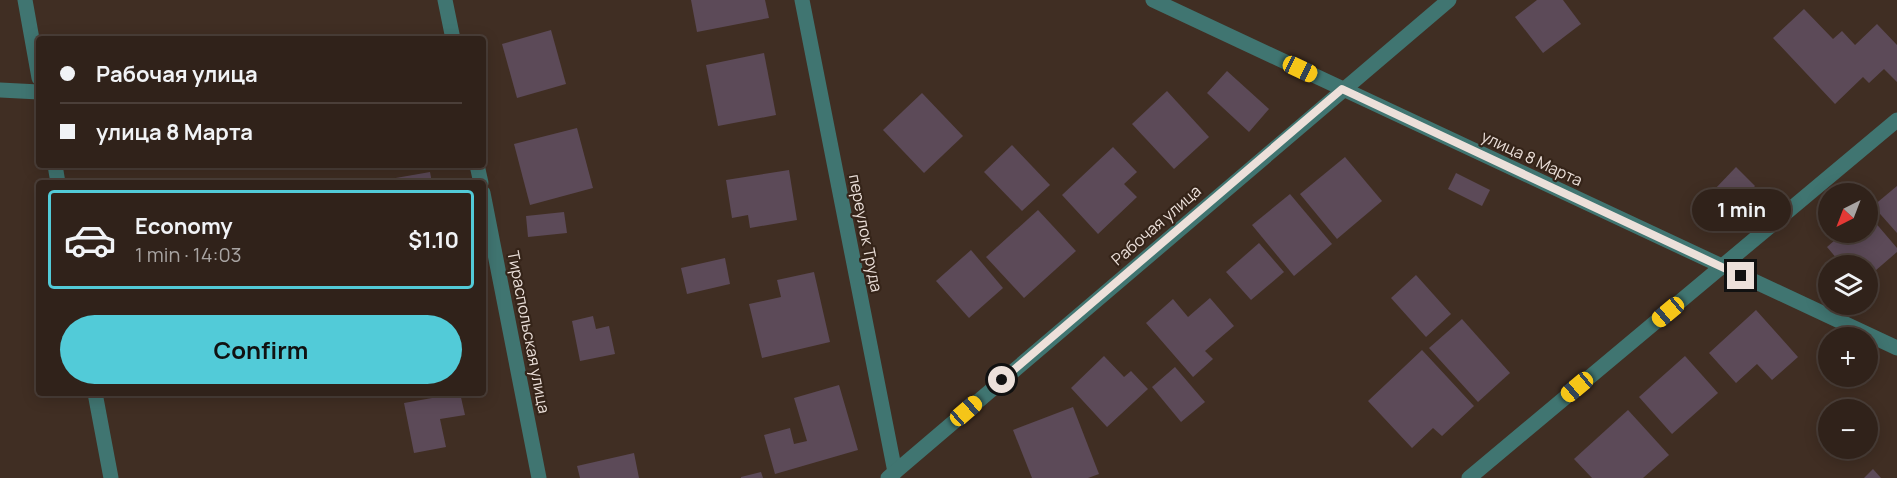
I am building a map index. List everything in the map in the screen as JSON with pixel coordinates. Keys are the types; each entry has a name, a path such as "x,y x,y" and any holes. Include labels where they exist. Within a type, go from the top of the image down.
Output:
{"street":[{"path":"25,0 36,61"},
{"path":"445,0 452,36"},
{"name":"переулок Труда","path":"802,0 891,475"},
{"name":"улица 8 Марта","path":"1153,0 1897,348"},
{"name":"Рабочая улица","path":"891,475 1449,0"},
{"path":"0,90 36,92"},
{"path":"1469,478 1897,120"},
{"name":"Тираспольская улица","path":"486,208 539,478"},
{"path":"97,396 111,478"}],"building":[{"path":"691,0 765,0 769,18 697,32"},
{"path":"1537,0 1563,0 1581,24 1543,53 1515,17"},
{"path":"1804,9 1833,39 1842,31 1855,45 1877,24 1897,45 1897,82 1884,69 1869,83 1863,77 1835,104 1773,38"},
{"path":"551,30 566,84 517,98 502,44"},
{"path":"764,53 776,115 718,126 706,65"},
{"path":"1227,71 1269,109 1249,132 1207,93"},
{"path":"1167,91 1209,137 1174,169 1132,124"},
{"path":"922,93 963,136 924,173 883,130"},
{"path":"577,128 593,188 530,205 514,144"},
{"path":"1012,145 1050,185 1022,211 984,172"},
{"path":"1113,147 1137,172 1124,184 1137,197 1098,234 1062,195"},
{"path":"1345,157 1382,201 1337,239 1300,194"},
{"path":"1736,167 1755,186 1733,209 1714,190"},
{"path":"789,170 797,220 750,228 748,215 732,218 726,180"},
{"path":"430,172 431,180 390,180"},
{"path":"1456,173 1490,190 1482,206 1448,189"},
{"path":"1897,186 1897,233 1878,212 1878,202"},
{"path":"1290,194 1332,244 1294,276 1252,225"},
{"path":"1038,210 1076,251 1024,298 986,257"},
{"path":"564,212 567,233 528,237 526,216"},
{"path":"1878,226 1897,248 1897,252 1878,268 1878,255 1834,255 1827,247 1832,243 1878,243"},
{"path":"1259,243 1284,272 1251,300 1226,272"},
{"path":"971,250 1003,288 969,318 936,281"},
{"path":"725,258 730,284 687,294 681,268"},
{"path":"814,272 830,342 762,358 749,304 781,297 777,280"},
{"path":"1416,275 1451,314 1426,337 1391,298"},
{"path":"1210,298 1234,326 1205,351 1213,359 1193,377 1146,323 1173,299 1188,317"},
{"path":"1756,310 1798,357 1772,380 1757,364 1736,383 1709,353"},
{"path":"593,316 596,329 609,326 615,354 580,361 572,321"},
{"path":"1462,319 1510,373 1478,402 1429,348"},
{"path":"1422,350 1474,406 1442,436 1433,428 1412,448 1368,401"},
{"path":"1104,356 1124,377 1131,371 1148,389 1107,427 1071,388"},
{"path":"1685,356 1718,393 1672,434 1639,397"},
{"path":"1175,367 1205,402 1181,422 1152,387"},
{"path":"839,385 858,450 775,474 764,435 790,428 794,444 807,441 794,398"},
{"path":"443,396 461,396 465,415 440,419 446,447 414,453 404,403"},
{"path":"1073,407 1099,474 1088,478 1032,478 1013,430"},
{"path":"1628,410 1669,455 1643,478 1592,478 1574,459"},
{"path":"634,453 639,478 580,478 577,466"},
{"path":"1873,469 1881,478 1864,478"},
{"path":"761,472 763,478 741,478 741,477"}],"route":[{"path":"1002,380 1342,89 1741,276"}]}
